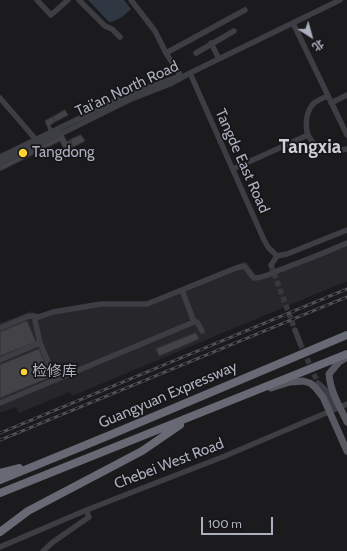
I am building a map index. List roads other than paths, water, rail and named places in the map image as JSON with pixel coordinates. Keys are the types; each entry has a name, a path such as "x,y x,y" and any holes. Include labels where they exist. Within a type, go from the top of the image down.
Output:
{"highway":[{"name":"Guangyuan Expressway","path":"0,480 347,335"},
{"name":"Guangyuan Expressway","path":"0,494 347,354"},
{"path":"0,532 19,517 43,503 142,451 193,416"},
{"path":"0,468 41,463"},
{"path":"0,473 41,463"}],"main road":[{"path":"347,358 339,362 329,374 329,380 338,408 347,451"},
{"path":"253,392 290,382 303,381 310,383 338,408 347,422"}],"street":[{"path":"38,0 51,15 68,0"},
{"path":"79,0 105,26 112,29 120,37"},
{"path":"131,0 155,31 166,53 180,75"},
{"path":"190,73 340,0"},
{"path":"166,53 245,10"},
{"path":"293,23 347,135"},
{"path":"196,53 234,31"},
{"path":"211,43 219,59"},
{"name":"Tai'an North Road","path":"0,164 127,95 180,75 190,73"},
{"name":"Tai'an North Road","path":"0,157 38,142 129,100 176,81 190,73"},
{"name":"Tangde East Road","path":"190,73 266,244 276,256"},
{"path":"331,103 347,95"},
{"path":"328,96 313,104 308,112 306,124 308,135 312,142 323,149 334,152 347,149"},
{"path":"0,98 38,142"},
{"path":"233,169 308,135"},
{"path":"271,265 276,256 292,253 347,230"},
{"path":"0,328 29,316 38,316 101,304 147,304 244,266 254,278 260,278 347,243"},
{"path":"182,290 194,322 197,322 202,331"},
{"path":"34,316 40,344 56,380"},
{"path":"0,403 194,322"},
{"path":"295,330 300,343"},
{"path":"0,360 40,344"},
{"path":"318,383 326,390 338,408"},
{"name":"Chebei West Road","path":"0,547 86,510 225,456 338,408"},
{"path":"43,551 53,542 89,517 86,510"}],"tunnel":[{"path":"271,265 295,330"},
{"path":"300,343 318,383"}],"railway":[{"path":"0,433 347,289"},
{"path":"0,440 347,297"}],"place":[{"name":"Tangdong","path":"23,153"},
{"name":"检修库","path":"24,372"}],"district":[{"name":"Tangxia","path":"310,147"}]}
